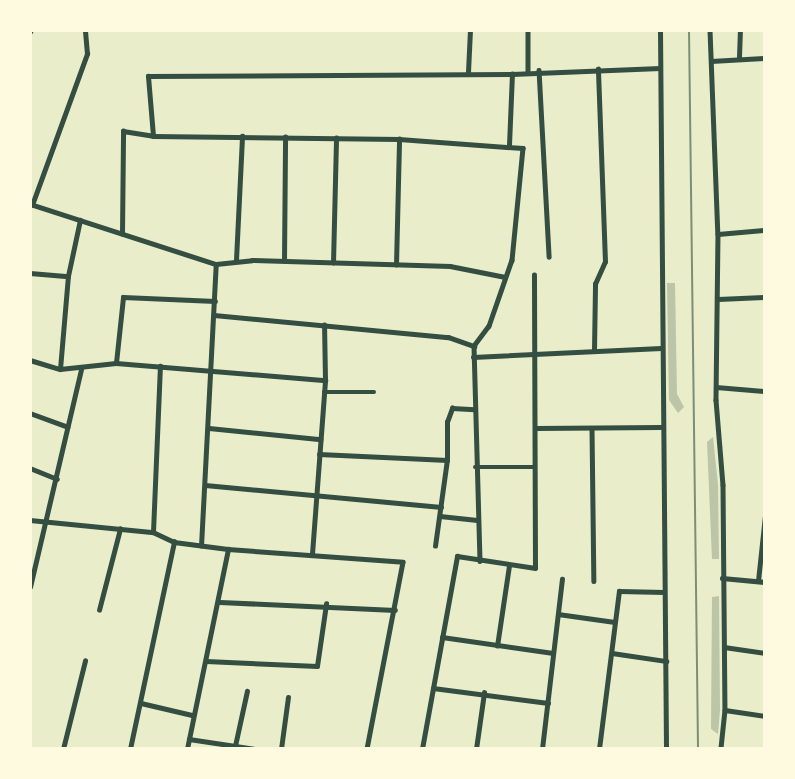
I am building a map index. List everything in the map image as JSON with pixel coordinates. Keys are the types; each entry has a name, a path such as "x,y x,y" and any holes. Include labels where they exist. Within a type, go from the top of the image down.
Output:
{"street":[{"path":"86,30 87,54 31,205 216,264 236,260 450,267 505,277"},
{"path":"100,30 137,30"},
{"path":"468,72 470,30"},
{"path":"528,30 528,72"},
{"path":"660,30 664,184 661,428 666,749"},
{"path":"710,30 718,234 716,387 723,485 722,578 725,710 721,749"},
{"path":"739,57 740,30"},
{"path":"711,61 739,57 765,58"},
{"path":"153,136 148,76 468,72 512,74 539,70 660,68"},
{"path":"594,350 595,284 604,262 598,69"},
{"path":"539,70 549,257"},
{"path":"510,146 512,74"},
{"path":"122,234 123,131 153,136 399,139 523,148 518,220 505,277 489,326 474,346 475,468 480,561"},
{"path":"236,260 242,136"},
{"path":"284,261 285,137"},
{"path":"333,263 336,138"},
{"path":"396,265 399,139"},
{"path":"60,369 68,276 80,220"},
{"path":"718,234 765,230"},
{"path":"201,546 216,264"},
{"path":"30,273 68,276"},
{"path":"422,749 457,556 509,566 535,568 534,275"},
{"path":"116,363 123,297 215,301"},
{"path":"718,299 765,297"},
{"path":"214,315 448,337 474,346"},
{"path":"312,554 325,380 324,324"},
{"path":"473,357 536,357 594,350 661,348"},
{"path":"30,360 60,369 81,369 116,363 325,380"},
{"path":"153,532 160,366"},
{"path":"30,584 47,523 81,369"},
{"path":"716,387 765,391"},
{"path":"324,392 375,392"},
{"path":"435,546 447,460 447,422 452,408 474,410"},
{"path":"30,413 68,426"},
{"path":"592,428 594,581"},
{"path":"536,429 661,428"},
{"path":"208,429 321,439"},
{"path":"319,454 447,460"},
{"path":"475,468 534,467"},
{"path":"30,468 57,479"},
{"path":"205,486 316,494 441,507"},
{"path":"440,516 477,520"},
{"path":"758,581 765,516"},
{"path":"30,520 153,532 174,542 201,546 403,562 367,749"},
{"path":"99,610 120,529"},
{"path":"130,749 174,542"},
{"path":"187,749 192,714 220,602 228,549"},
{"path":"497,646 509,566"},
{"path":"722,578 765,582"},
{"path":"542,749 562,579"},
{"path":"599,749 619,591 664,592"},
{"path":"220,602 326,604 394,610"},
{"path":"206,661 317,666 326,604"},
{"path":"558,614 614,622"},
{"path":"442,637 553,653"},
{"path":"724,647 765,654"},
{"path":"612,653 666,661"},
{"path":"63,749 85,661"},
{"path":"434,688 548,703"},
{"path":"235,746 247,691"},
{"path":"476,749 484,693"},
{"path":"281,749 288,697"},
{"path":"141,704 192,714"},
{"path":"725,710 765,716"},
{"path":"189,739 256,749"}],"building":[{"path":"667,283 675,283 677,394 684,407 678,413 669,400"},
{"path":"713,437 718,485 719,559 712,559 707,442"},
{"path":"719,596 720,710 718,734 711,729 712,597"}],"railway":[{"path":"689,30 698,749"}]}
